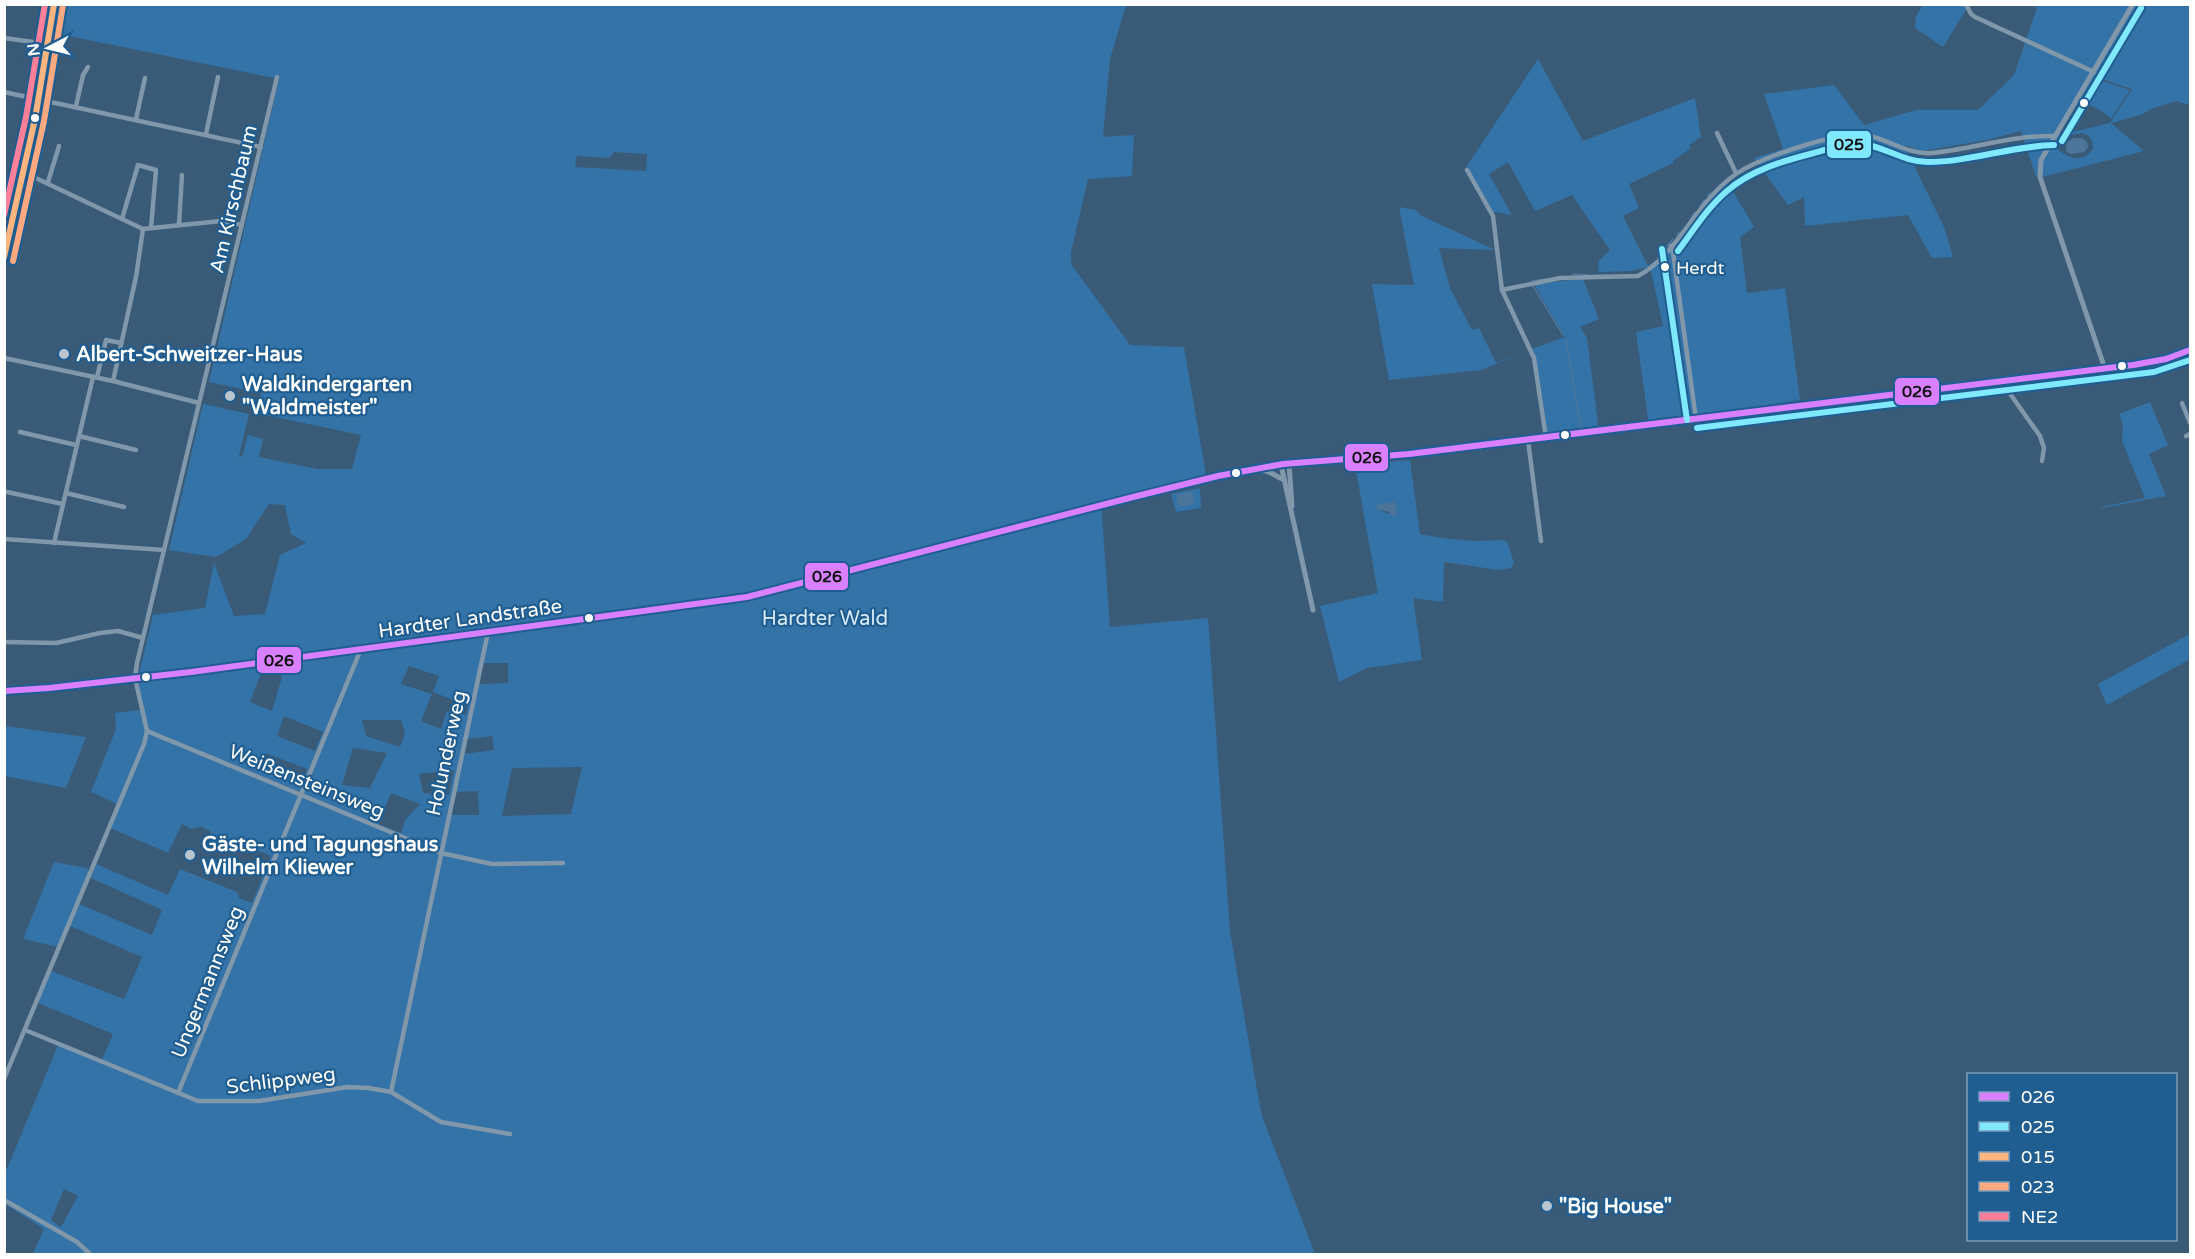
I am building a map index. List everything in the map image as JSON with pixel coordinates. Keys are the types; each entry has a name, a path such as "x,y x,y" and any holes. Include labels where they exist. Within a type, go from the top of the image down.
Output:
{"main road":[{"name":"Hardter Landstraße","path":"4,691 135,678 759,595 1178,486 1281,465 1409,454 1546,438 2153,363 2190,350"}],"street":[{"path":"4,259 38,99 54,4"},
{"path":"1966,4 1975,17 2094,72"},
{"path":"2105,369 2040,177 2041,160 2133,4"},
{"path":"4,38 48,44"},
{"path":"76,106 83,75 88,67"},
{"path":"206,134 218,77"},
{"name":"Am Kirschbaum","path":"147,731 135,678 276,77"},
{"path":"136,119 145,78"},
{"path":"4,92 261,147"},
{"path":"1717,133 1737,173"},
{"path":"1502,290 1560,278 1638,276 1649,270 1671,246 1712,194 1737,173 1774,155 1846,136 1864,135 1915,152 1930,153 2003,140 2054,136"},
{"path":"48,182 59,146"},
{"path":"122,219 138,165 156,170 151,228"},
{"path":"1467,170 1493,216 1502,290 1534,358 1546,438"},
{"path":"23,172 143,229 222,221 242,225"},
{"path":"179,224 182,175"},
{"path":"113,381 136,277 143,229"},
{"path":"1671,246 1674,252 1696,419"},
{"path":"54,543 76,445 106,340 121,343"},
{"path":"4,358 113,381 199,403"},
{"path":"2001,381 2040,435 2044,448 2042,461"},
{"path":"2182,403 2190,423"},
{"path":"20,432 76,445"},
{"path":"79,436 136,450"},
{"path":"1528,440 1541,541"},
{"path":"1289,464 1293,514"},
{"path":"1281,465 1282,479 1293,514 1313,610"},
{"path":"1258,469 1282,479"},
{"path":"6,492 63,504"},
{"path":"66,493 124,507"},
{"path":"4,539 164,550"},
{"path":"4,642 56,643 118,631 143,638"},
{"name":"Holunderweg","path":"391,1092 488,632"},
{"name":"Ungermannsweg","path":"178,1093 361,649"},
{"path":"4,1079 116,812 147,731"},
{"name":"Weißensteinsweg","path":"147,731 441,853 492,864 563,863"},
{"name":"Schlippweg","path":"25,1030 198,1101 259,1101 348,1087 391,1092 441,1122 510,1134"},
{"path":"4,1200 77,1242 90,1254"}],"green space":[{"name":"Hardter Wald","path":"58,5 1126,5 1110,59 1103,137 1134,135 1132,176 1088,179 1071,252 1071,264 1130,345 1184,347 1206,475 1101,501 1110,627 1208,618 1230,932 1262,1116 1315,1254 33,1254 44,1229 5,1204 4,1168 7,1169 58,1045 102,1060 113,1034 38,1003 51,971 124,999 142,957 70,926 79,904 152,935 162,910 91,878 96,864 168,895 180,869 237,892 239,898 252,903 271,856 236,841 224,847 218,846 212,843 210,831 202,827 191,829 182,824 168,853 108,827 117,804 91,792 116,729 115,713 140,710 139,674 153,615 205,608 214,563 234,616 265,614 280,555 306,543 291,534 285,505 269,504 246,539 216,557 169,550 203,404 249,414 239,456 242,457 248,435 263,439 259,457 317,469 352,469 361,435 256,413 263,384 257,383 255,392 209,382 279,79 54,33","holes":["614,152 647,154 646,171 575,167 577,156 609,158","483,663 508,663 508,683 479,684","280,666 282,677 272,711 250,702 263,668","409,666 439,676 433,692 468,706 466,715 447,711 441,729 421,721 432,694 401,684","284,716 323,732 315,751 277,736","362,720 401,720 405,733 400,747 366,736","492,736 494,750 464,754 467,739","353,748 387,753 370,788 342,785","265,753 307,769 304,779 261,762","582,767 571,814 502,816 512,768","454,770 449,795 423,793 419,774","478,791 479,815 451,815 456,792","391,793 420,804 405,820 401,833 378,824","64,1189 78,1196 61,1227 51,1220"]},
{"path":"1923,5 1966,5 1967,8 1943,47 1915,28 1916,16"},
{"path":"2031,5 2190,5 2190,105 2176,101 2111,123 2144,151 2042,177 2036,176 2021,131 1987,140 1922,151 1904,145 1944,227 1953,257 1932,258 1908,215 1805,226 1804,197 1788,205 1754,158 1783,149 1764,94 1834,85 1864,125 1916,110 1978,110 2014,75 2037,8","holes":["2095,77 2132,89 2110,123 2060,135 2059,133","2081,133 2088,135 2092,141 2093,149 2084,157 2070,157 2055,147 2059,137"]},
{"path":"1538,59 1583,141 1695,98 1701,137 1689,145 1691,148 1673,163 1629,184 1639,208 1623,216 1648,266 1676,245 1712,195 1728,183 1754,227 1740,237 1747,293 1785,288 1800,400 1649,425 1636,332 1663,326 1651,271 1648,267 1631,271 1599,272 1598,262 1610,250 1572,195 1535,211 1508,162 1489,174 1512,215 1495,212 1491,217 1465,169"},
{"path":"2096,79 2130,90 2111,119 2105,113 2083,101"},
{"path":"1399,207 1416,210 1420,215 1495,250 1439,248 1450,288 1472,330 1479,328 1496,363 1528,351 1481,370 1389,380 1372,284 1414,285"},
{"path":"1583,279 1599,319 1580,327 1587,338 1599,431 1546,438 1532,349 1565,337 1534,284"},
{"path":"2150,402 2168,445 2149,454 2166,496 2102,508 2145,498 2122,441 2123,425 2119,414"},
{"path":"1410,460 1420,534 1464,540 1507,541 1514,563 1511,568 1499,570 1444,562 1443,602 1413,598 1422,660 1367,668 1339,682 1320,606 1378,593 1355,465","holes":["1395,503 1397,514 1385,512 1376,505"]},
{"path":"1200,488 1201,508 1176,512 1171,494"},
{"path":"2190,634 2190,659 2107,705 2098,684"},
{"path":"4,726 86,737 66,788 5,776"},
{"path":"54,862 87,868 89,872 58,947 23,939"}],"shaded area":[{"path":"2074,138 2082,138 2087,142 2088,147 2084,152 2070,154 2066,151 2067,142"},
{"path":"1193,493 1194,504 1179,507 1176,495"},
{"path":"1395,502 1397,514 1393,516 1389,512 1378,509 1376,505"}],"waterway":[{"path":"1699,208 1704,200"},
{"path":"1690,219 1695,212"},
{"path":"1658,258 1673,239"},
{"path":"1573,274 1590,275"},
{"path":"1594,275 1608,275"},
{"path":"1532,281 1546,279"},
{"path":"1533,286 1563,335"},
{"path":"1566,340 1581,429"}],"transit line":[{"name":"NE2","path":"4,215 26,117 45,4"},
{"name":"015","path":"4,257 35,119 54,4"},
{"name":"023","path":"13,261 44,121 63,5"},
{"name":"025","path":"2062,141 2141,8"},
{"name":"025","path":"1678,251 1713,205 1736,184 1768,167 1802,156 1838,146 1863,144 1903,157 1928,162 2054,145"},
{"name":"025","path":"1662,249 1687,420"},
{"name":"026","path":"4,691 191,672 747,597 1137,496 1218,476 1283,464 1409,454 2133,365 2166,359 2190,350"},
{"name":"025","path":"1697,428 2154,372 2190,360"}],"place":[{"name":"Herdt","path":"1665,267"},
{"name":"Albert-Schweitzer-Haus","path":"64,354"},
{"name":"Waldkindergarten \"Waldmeister\"","path":"230,396"},
{"name":"Gäste- und Tagungshaus Wilhelm Kliewer","path":"190,855"},
{"name":"\"Big House\"","path":"1547,1206"}]}
